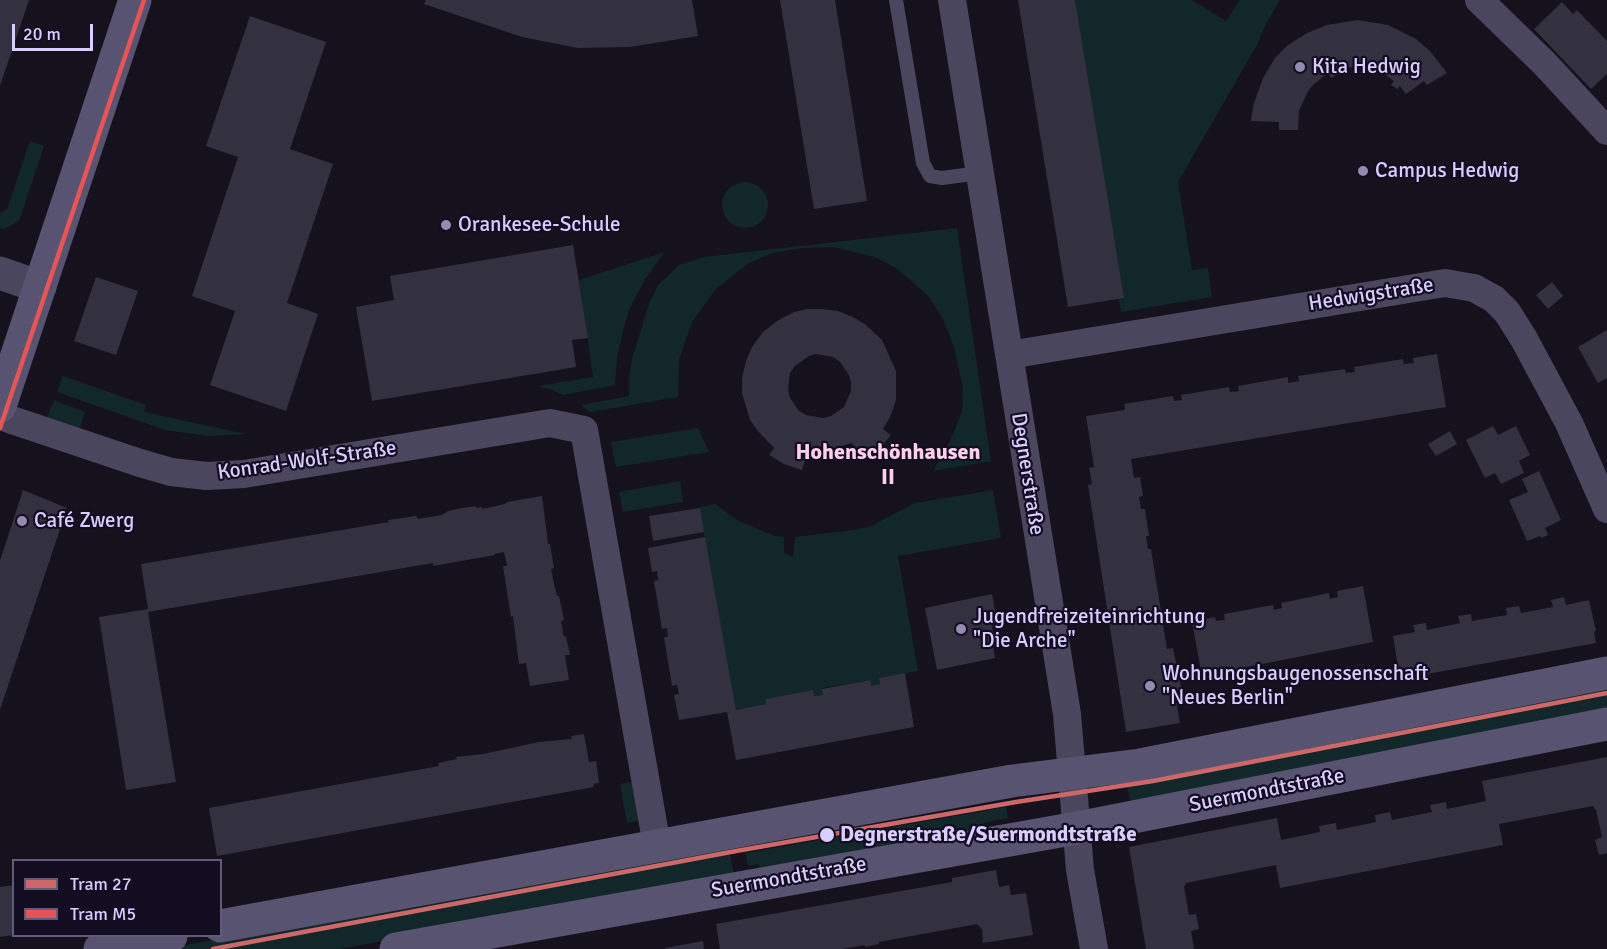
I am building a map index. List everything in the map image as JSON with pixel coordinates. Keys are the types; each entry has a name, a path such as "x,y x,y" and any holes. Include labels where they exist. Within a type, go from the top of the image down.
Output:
{"main road":[{"path":"0,406 135,0"},
{"path":"222,926 1012,781 1140,765 1607,673"},
{"name":"Suermondtstraße","path":"396,949 1077,828 1607,724"},
{"path":"100,949 166,937"}],"street":[{"name":"Degnerstraße","path":"952,0 1067,714 1080,870 1094,949"},
{"path":"1479,0 1544,63 1607,131"},
{"path":"0,273 40,287"},
{"name":"Hedwigstraße","path":"1009,355 1445,283 1474,288 1494,299 1507,312 1524,339 1569,423 1607,508"},
{"name":"Konrad-Wolf-Straße","path":"0,416 171,472 207,476 244,474 550,423 584,430 657,846"}],"lane":[{"path":"896,0 923,163 930,176 942,178 980,173"}],"green space":[{"path":"1075,0 1192,0 1226,21 1240,0 1280,0 1257,45 1178,182 1192,270 1208,268 1212,297 1121,312"},
{"path":"30,141 44,146 19,221 4,229 0,228 0,213 7,209"},
{"path":"745,182 761,189 768,205 761,221 745,228 729,221 722,205 729,189"},
{"path":"957,228 991,461 933,471 952,437 962,411 963,388 954,347 943,319 929,297 899,270 875,257 833,247 802,248 773,253 749,263 716,289 692,322 679,360 678,397 590,412 581,405 629,396 632,359 649,304 658,285 679,265 704,257"},
{"path":"665,252 645,279 629,310 617,359 615,385 563,395 538,386 593,377 579,280"},
{"path":"63,376 146,405 144,412 246,434 207,436 165,430 57,392"},
{"path":"54,400 85,412 79,430 47,417"},
{"path":"698,428 709,452 616,467 611,442"},
{"path":"680,481 683,502 623,512 619,492"},
{"path":"993,490 1001,538 898,556 918,671 879,678 880,684 871,686 869,680 822,688 823,695 814,696 813,691 765,699 766,704 736,710 699,507 715,504 737,520 775,536 784,537 784,553 793,557 795,537 871,526 915,503"},
{"path":"1607,683 1607,714 1131,803 1126,782"},
{"path":"634,781 642,820 627,823 620,784"},
{"path":"1006,807 1008,818 983,823 983,827 855,851 762,875 759,864 748,866 745,853"},
{"path":"727,838 735,880 678,887 339,949 164,949 570,874"}],"building":[{"path":"0,0 29,0 0,86"},
{"path":"426,0 692,0 698,36 630,47 578,48 522,37 424,4"},
{"path":"780,0 835,0 867,201 814,209"},
{"path":"1018,0 1075,0 1124,298 1068,307"},
{"path":"1562,2 1573,14 1577,10 1607,41 1607,74 1591,89 1534,29"},
{"path":"250,16 326,42 290,149 333,164 287,303 318,314 286,411 210,385 235,311 192,296 238,157 206,146"},
{"path":"1358,20 1388,25 1416,39 1430,51 1447,73 1427,85 1424,81 1406,94 1400,86 1397,89 1391,85 1394,81 1378,70 1357,67 1341,68 1338,70 1340,74 1331,78 1328,73 1308,91 1299,111 1298,130 1279,130 1279,122 1251,121 1253,106 1263,78 1275,58 1288,45 1307,33 1327,25"},
{"path":"573,245 588,338 572,340 576,367 372,401 356,307 394,300 390,276"},
{"path":"96,277 138,291 116,355 74,341"},
{"path":"1552,282 1563,296 1548,309 1536,295"},
{"path":"807,309 838,311 866,325 882,340 896,371 896,400 883,429 891,435 879,449 864,460 852,443 826,451 808,450 802,470 784,464 769,455 774,448 750,420 742,393 742,378 746,361 752,347 763,332 794,312","holes":["816,354 833,357 840,362 849,375 851,383 851,391 844,407 831,416 823,418 806,415 799,411 790,398 788,389 790,373 795,366 809,356"]},
{"path":"1607,330 1607,378 1598,383 1578,347"},
{"path":"1437,354 1446,407 1131,459 1134,478 1140,477 1143,496 1139,497 1141,509 1145,509 1149,536 1146,536 1148,549 1151,549 1167,649 1173,648 1182,692 1175,693 1180,723 1126,732 1088,485 1092,484 1089,468 1094,467 1086,416 1125,410 1124,404 1173,396 1174,401 1182,400 1181,395 1229,387 1230,392 1239,391 1238,386 1288,377 1288,383 1299,381 1298,376 1345,369 1346,373 1355,372 1354,367 1403,359 1404,364 1414,363 1413,358"},
{"path":"1493,426 1498,435 1516,426 1530,455 1519,461 1524,473 1501,484 1495,473 1485,478 1466,440"},
{"path":"1450,431 1457,444 1436,456 1428,444"},
{"path":"1539,471 1561,520 1545,528 1548,535 1527,541 1509,500 1528,492 1522,479"},
{"path":"23,490 67,508 0,710 0,561"},
{"path":"542,496 548,544 550,544 554,568 551,569 557,596 559,596 564,620 561,621 570,655 565,655 569,680 530,686 526,663 519,664 513,616 511,617 503,566 507,566 504,552 433,566 433,563 148,612 176,782 126,790 99,617 148,609 141,564 389,522 388,520 442,515 462,508 476,506 482,509"},
{"path":"700,508 704,532 653,541 649,516"},
{"path":"705,537 736,710 766,704 765,699 813,690 814,696 823,695 822,689 870,680 871,686 880,684 879,678 905,673 914,727 736,760 727,712 679,720 674,695 679,694 677,685 672,686 664,637 668,637 667,628 662,629 654,581 658,580 657,571 652,572 648,548"},
{"path":"1363,586 1373,642 1202,676 1192,622 1215,617 1216,621 1225,620 1224,614 1273,605 1274,610 1282,608 1281,603 1329,593 1330,599 1338,597 1337,591"},
{"name":"Jugendfreizeiteinrichtung \"Die Arche\"","path":"992,594 996,616 988,619 992,624 993,634 991,636 995,658 937,670 925,608"},
{"path":"1564,597 1566,605 1589,600 1596,631 1594,632 1596,643 1400,679 1393,636 1415,632 1413,625 1426,623 1427,630 1460,623 1458,616 1471,614 1472,621 1507,615 1506,608 1519,606 1521,613 1553,607 1551,600"},
{"path":"584,734 589,762 596,761 599,783 593,784 594,787 217,856 209,808 439,766 438,763 457,759 456,757 483,754 539,742 572,739 571,736"},
{"path":"1607,757 1607,853 1599,855 1595,840 1602,837 1593,806 1499,824 1503,845 1280,888 1276,865 1186,883 1184,887 1189,915 1196,914 1199,929 1191,931 1194,949 1146,949 1129,847 1277,818 1281,840 1320,832 1319,826 1336,823 1337,830 1376,822 1375,815 1390,812 1392,820 1432,812 1430,805 1446,802 1447,809 1486,801 1482,781"},
{"path":"996,870 999,887 1009,885 1011,895 1026,893 1033,935 983,943 982,929 977,924 879,942 879,944 865,947 865,945 842,949 720,949 716,924 952,882 952,878"},
{"path":"12,885 12,935 0,937 0,887"},
{"path":"703,941 704,949 665,949 665,948"}],"tram line":[{"name":"M5","path":"0,428 144,0"},
{"name":"27","path":"213,949 736,851 1016,802 1153,781 1607,693"}],"place":[{"name":"Kita Hedwig","path":"1300,67"},
{"name":"Campus Hedwig","path":"1363,171"},
{"name":"Orankesee-Schule","path":"446,225"},
{"name":"Café Zwerg","path":"22,521"},
{"name":"Jugendfreizeiteinrichtung \"Die Arche\"","path":"961,629"},
{"name":"Wohnungsbaugenossenschaft \"Neues Berlin\"","path":"1150,686"},
{"name":"Degnerstraße/Suermondtstraße","path":"827,835"}],"district":[{"name":"Hohenschönhausen II","path":"888,466"}]}
